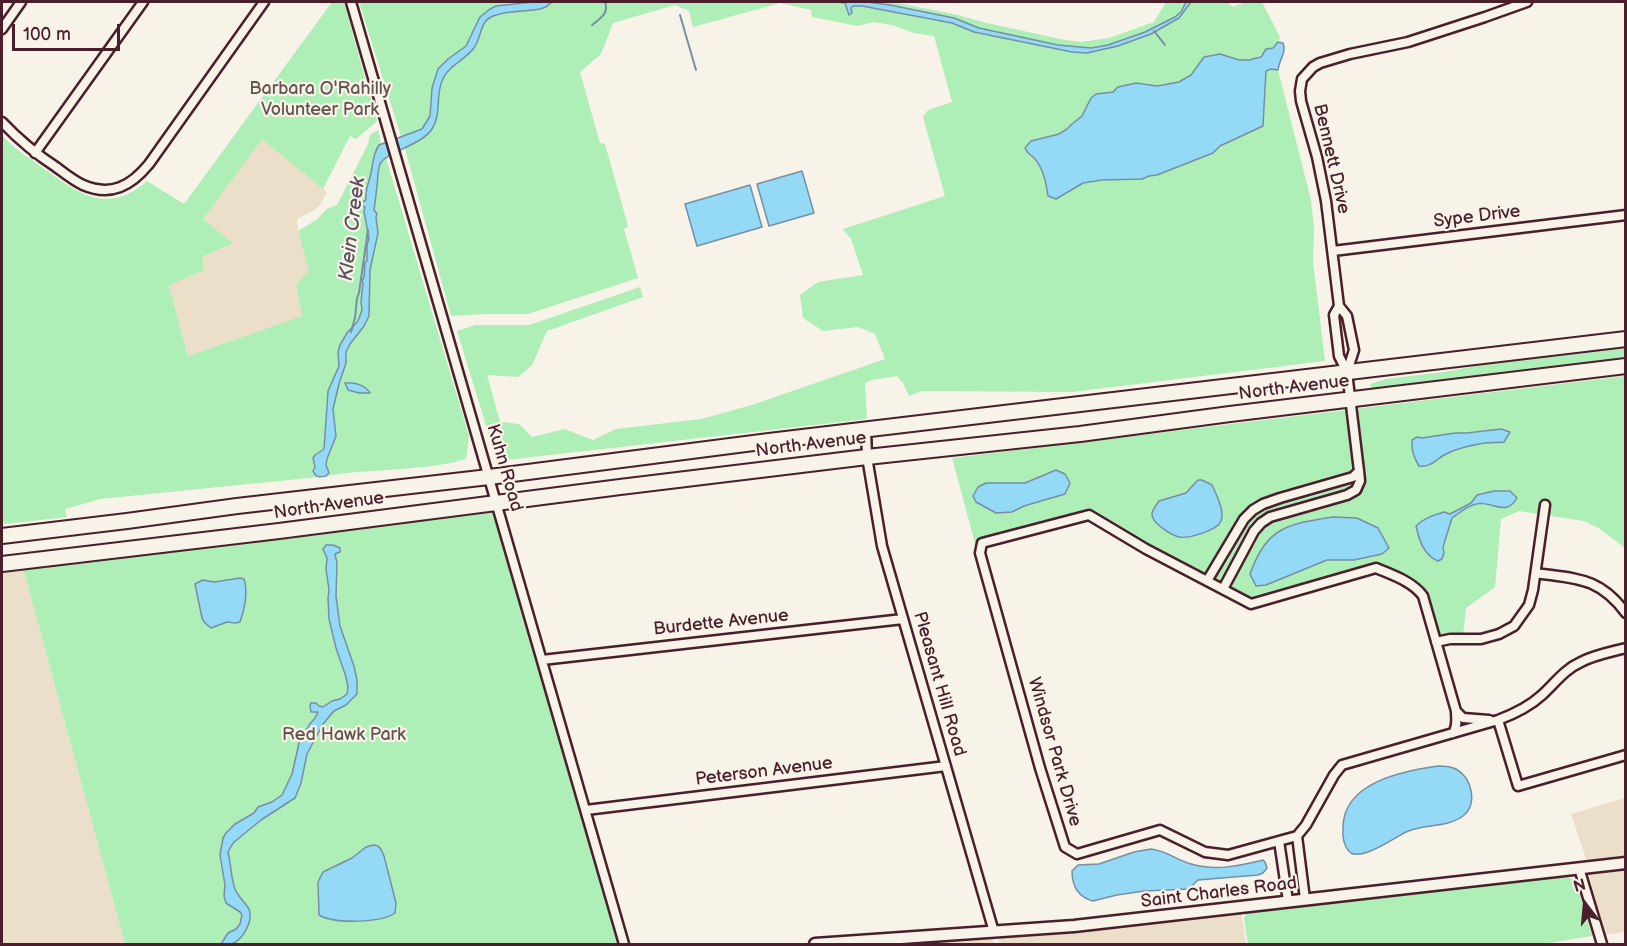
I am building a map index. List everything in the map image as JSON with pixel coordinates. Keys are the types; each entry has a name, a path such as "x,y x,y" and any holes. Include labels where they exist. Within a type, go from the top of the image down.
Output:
{"main road":[{"name":"North Avenue","path":"2,536 1626,339"},
{"name":"North Avenue","path":"2,564 1626,366"}],"street":[{"path":"2,29 21,2"},
{"path":"35,153 143,2"},
{"path":"2,122 35,153 82,184 99,189 112,189 128,184 148,164 264,2"},
{"name":"Kuhn Road","path":"351,2 624,945"},
{"name":"Bennett Drive","path":"1347,372 1354,350 1347,316 1339,306 1326,201 1317,157 1300,96 1306,73 1320,63 1408,42 1527,2"},
{"name":"Sype Drive","path":"1333,251 1626,215"},
{"name":"Bennett Drive","path":"1339,306 1334,315 1336,336 1339,356 1347,372"},
{"path":"1223,589 1254,531 1261,523 1270,517 1347,495 1356,490 1360,481 1347,372"},
{"name":"Pleasant Hill Road","path":"866,430 867,457 882,546 998,945"},
{"path":"1207,581 1244,519 1253,510 1263,504 1353,477 1359,471"},
{"path":"1313,489 1317,504"},
{"path":"1436,642 1450,639 1481,639 1499,634 1514,626 1529,605 1536,573 1545,506"},
{"name":"Windsor Park Drive","path":"1297,837 1228,855 1204,852 1160,830 1077,854 1065,847 1040,768 980,553 982,543 1089,515 1146,549 1251,604 1376,568 1418,589 1423,596 1456,711 1457,724 1453,733"},
{"path":"1536,573 1588,582 1603,589 1626,612"},
{"name":"Burdette Avenue","path":"542,660 903,619"},
{"path":"1305,899 1297,837 1342,765 1498,720 1520,711 1533,702 1557,678 1581,661 1626,648"},
{"path":"1456,711 1463,718 1498,720"},
{"path":"1498,720 1518,786 1626,755"},
{"name":"Peterson Avenue","path":"586,810 946,766"},
{"path":"1279,842 1288,901"},
{"name":"Saint Charles Road","path":"816,945 1074,926 1626,862"},
{"path":"1580,868 1602,945"}],"shaded area":[{"path":"262,138 327,192 320,205 297,219 309,271 296,284 303,316 188,356 169,284 204,270 202,257 233,243 203,219"},
{"path":"22,564 125,944 2,944 2,566"},
{"path":"1625,798 1625,858 1587,862 1571,814"},
{"path":"1625,868 1625,932 1606,935 1588,873"},
{"path":"1241,910 1246,944 1000,944 997,935"},
{"path":"992,937 994,944 865,944"}],"green space":[{"name":"Barbara O'Rahilly Volunteer Park","path":"332,2 344,2 377,121 356,139 350,136 323,189 262,139 203,219 233,243 202,257 204,270 169,285 188,356 302,316 296,284 309,271 298,231 316,220 327,209 337,205 368,144 370,135 378,130 381,144 374,155 366,200 356,208 365,207 370,240 362,280 362,310 358,321 347,333 338,352 339,366 328,391 324,449 315,455 314,472 318,477 100,499 65,509 67,517 4,524 2,515 2,135 55,177 93,197 105,199 119,197 132,192 147,181 184,204"},
{"path":"359,2 837,2 845,3 851,10 853,6 862,6 952,23 974,32 1087,53 1118,46 1151,34 1179,18 1191,2 1228,2 1232,7 1246,2 1262,2 1280,37 1275,46 1266,49 1251,60 1232,59 1220,54 1204,57 1191,75 1179,82 1157,86 1136,83 1118,87 1114,92 1096,94 1091,98 1082,116 1067,129 1059,134 1040,138 1027,153 1041,169 1047,190 1055,199 1083,183 1142,179 1157,175 1213,153 1234,138 1258,129 1264,118 1266,71 1278,70 1311,200 1314,228 1313,262 1325,361 1072,392 922,391 909,396 897,376 865,383 867,419 497,461 457,331 475,325 529,325 640,287 643,297 547,331 532,365 518,377 487,375 500,422 519,424 532,437 564,429 593,440 616,429 701,419 752,405 885,359 875,334 858,327 823,331 803,318 800,295 818,282 863,275 851,239 843,229 945,196 923,117 928,110 952,102 934,36 874,22 858,26 812,17 811,10 780,3 693,27 689,11 675,5 613,23 601,54 580,72 600,143 605,144 628,226 624,229 638,278 528,314 451,316 405,149"},
{"path":"868,2 893,2 1081,42 1109,38 1154,22 1166,2 1186,2 1181,12 1175,17 1145,32 1108,45 1091,48 1058,45 979,28 954,18"},
{"path":"386,158 469,436 466,459 432,466 326,476 329,473 327,459 336,436 333,409 346,363 346,352 369,316 370,270 378,233 374,210 378,172 380,164"},
{"path":"1625,346 1625,359 1383,388 1371,388 1370,384 1386,379 1444,372 1513,359"},
{"path":"1625,376 1625,548 1600,529 1584,521 1519,511 1501,519 1495,587 1466,608 1463,636 1439,638 1427,595 1412,582 1378,565 1362,567 1251,601 1088,512 975,543 952,458"},
{"name":"Red Hawk Park","path":"495,506 625,944 125,944 22,564"},
{"path":"1568,877 1576,882 1592,936 1543,944 1248,944 1244,919 1246,913"}],"water":[{"path":"552,2 540,9 502,13 487,19 474,48 443,78 435,124 432,129 420,140 389,156 380,164 374,210 377,214 378,233 370,270 369,316 346,352 346,363 333,409 336,436 327,459 326,465 329,473 326,476 317,476 313,471 315,467 313,458 324,449 328,391 339,366 338,352 347,333 358,321 362,310 362,280 369,239 365,207 355,208 355,206 366,200 374,158 379,145 422,129 430,116 432,88 438,69 466,46 480,17 496,6"},
{"path":"837,2 890,5 954,18 979,28 1058,45 1091,48 1108,45 1145,32 1175,17 1181,12 1186,2 1191,2 1179,18 1151,34 1118,46 1087,53 974,32 952,23 862,6 853,6 852,13 849,15 845,3"},
{"path":"1278,42 1283,43 1284,50 1278,70 1266,71 1263,126 1220,146 1213,153 1157,175 1142,179 1083,183 1056,199 1048,196 1042,171 1025,148 1031,141 1059,134 1067,129 1082,116 1091,98 1096,94 1113,92 1118,87 1136,83 1157,86 1179,82 1191,75 1204,57 1220,54 1239,60 1249,60 1261,57 1266,49 1273,48"},
{"path":"802,171 814,213 769,226 757,184"},
{"path":"750,185 762,227 697,246 685,204"},
{"path":"345,383 359,385 370,393 348,390"},
{"path":"1501,429 1510,432 1504,442 1485,443 1458,449 1426,466 1419,466 1413,454 1412,440 1417,437"},
{"path":"1056,470 1065,474 1070,483 1065,494 1024,506 1012,512 996,513 976,502 973,496 978,487 986,483 1025,483"},
{"path":"1198,480 1212,485 1221,508 1221,521 1214,528 1202,533 1189,537 1175,536 1154,520 1153,511 1159,501 1186,493"},
{"path":"1494,491 1510,491 1517,498 1508,507 1503,508 1486,504 1470,506 1452,518 1443,547 1442,559 1438,561 1425,551 1416,526 1437,514 1444,512 1450,514 1471,503 1477,495"},
{"path":"1333,517 1357,518 1378,528 1389,548 1382,554 1354,560 1327,560 1266,585 1256,586 1250,574 1264,546 1272,537 1281,530 1303,522"},
{"path":"326,545 340,548 340,552 335,554 336,596 340,626 357,680 357,694 346,705 334,711 323,724 307,754 301,783 295,798 261,820 233,843 228,852 235,889 249,909 250,919 239,939 231,944 221,944 228,933 240,924 242,915 226,903 224,896 225,885 220,855 223,838 235,824 254,813 258,807 282,795 292,774 299,743 318,712 311,712 311,703 323,707 347,694 346,677 329,619 327,558 323,549"},
{"path":"244,579 246,594 240,622 227,622 211,628 202,618 195,584 203,580 214,582"},
{"path":"1438,766 1456,769 1466,778 1472,798 1468,811 1463,816 1450,822 1406,832 1363,854 1349,851 1343,835 1346,812 1353,800 1364,789 1408,771"},
{"path":"373,845 381,849 384,856 396,903 395,913 379,919 357,921 335,920 319,915 318,882 323,872"},
{"path":"1151,849 1200,866 1227,867 1263,860 1267,868 1258,875 1198,880 1189,889 1144,891 1093,901 1083,897 1075,886 1072,871 1078,865 1099,864 1134,852"}],"waterway":[{"path":"592,25 605,12 605,2"},
{"path":"680,15 696,70"},
{"path":"1154,31 1165,45"},
{"name":"Klein Creek","path":"351,332 368,230"}]}
